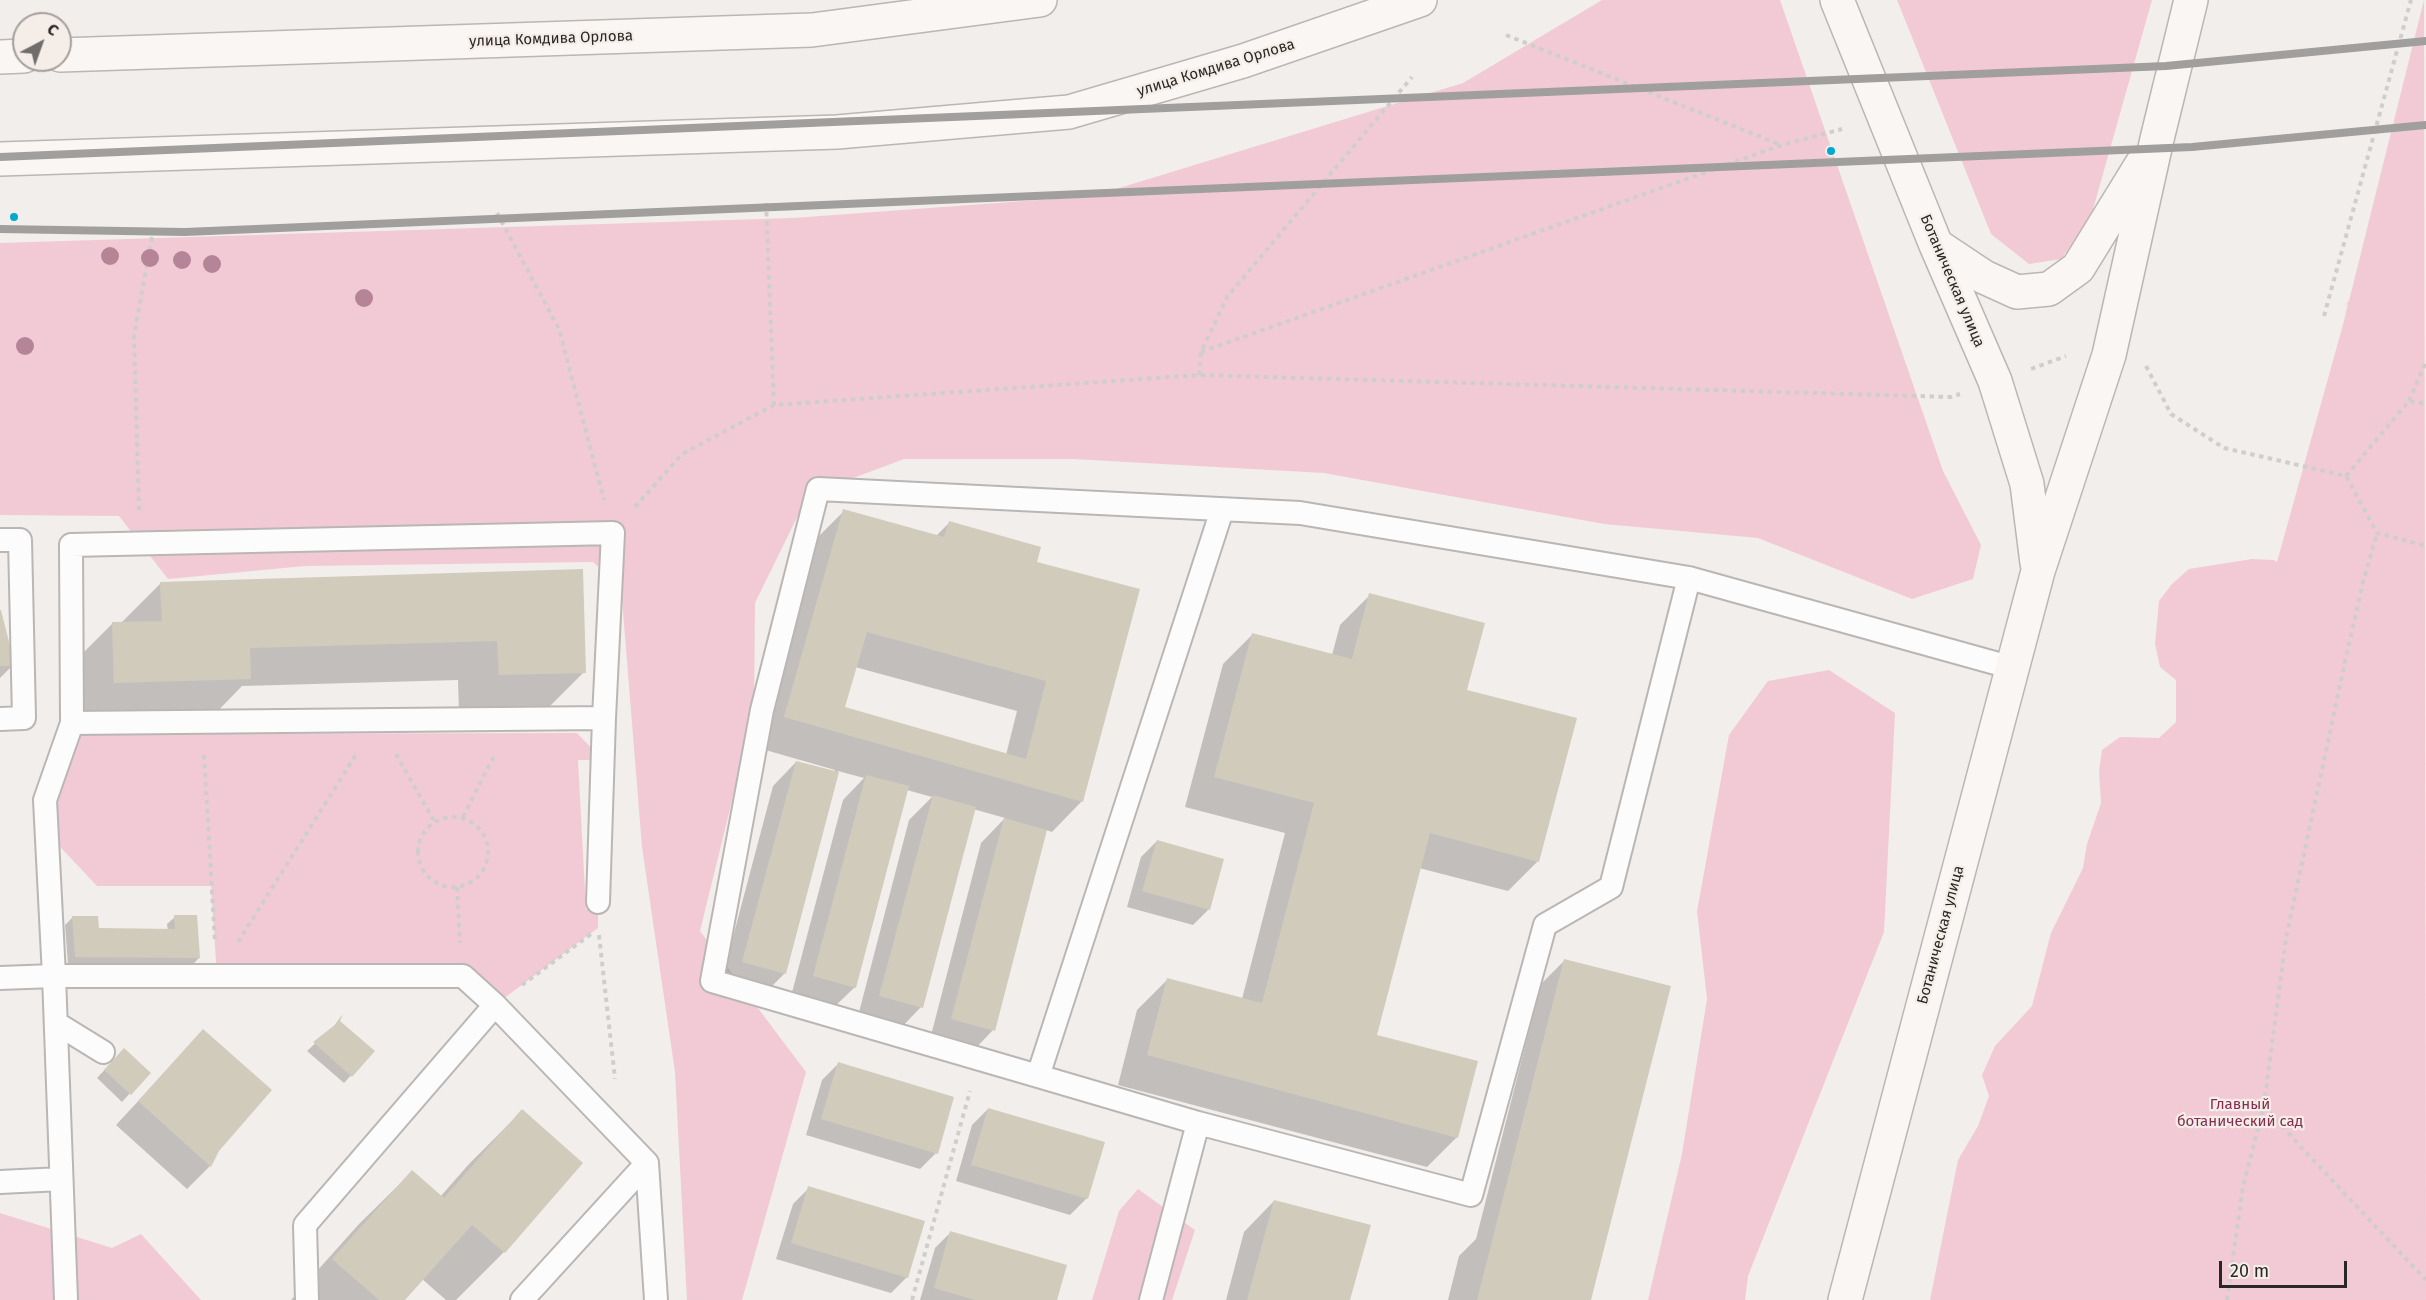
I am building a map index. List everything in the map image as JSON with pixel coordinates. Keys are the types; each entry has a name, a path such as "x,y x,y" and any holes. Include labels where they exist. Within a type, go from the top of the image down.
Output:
{"main road":[{"name":"улица Комдива Орлова","path":"72,55 812,30 1040,0"},
{"name":"улица Комдива Орлова","path":"0,159 837,132 1069,112 1243,61 1420,0"},
{"name":"Ботаническая улица","path":"1837,0 1936,245 1995,381 2027,484 2038,571"},
{"name":"Ботаническая улица","path":"1845,1300 2038,571 2109,355 2157,139 2191,0"},
{"path":"1936,245 1984,277 2017,292 2049,289 2078,268 2157,139"}],"lane":[{"path":"1689,578 1611,887 1545,925 1471,1195 1198,1123 712,981 762,710 818,489 1300,513 1689,578 2013,668"},
{"path":"1038,1076 1222,510"},
{"path":"66,1300 45,800 72,723 71,545 613,533 598,902"},
{"path":"0,540 20,540 24,718 0,719"},
{"path":"72,723 604,718"},
{"path":"0,978 463,976 495,1005 647,1163 656,1300"},
{"path":"307,1300 305,1226 495,1005"},
{"path":"56,1023 104,1052"},
{"path":"1150,1300 1198,1123"},
{"path":"522,1300 647,1163"},
{"path":"0,1182 61,1179"}],"path":[{"path":"2324,316 2411,0"},
{"path":"1506,35 1782,145"},
{"path":"1199,375 1201,352 1227,297 1412,77"},
{"path":"1201,352 1782,145 1842,129"},
{"path":"766,203 774,405"},
{"path":"497,213 559,329 613,533"},
{"path":"140,543 134,336 154,226"},
{"path":"2030,369 2073,354"},
{"path":"2143,360 2171,414 2224,448 2346,476 2377,533 2345,660 2286,938 2264,1105 2243,1187 2227,1300"},
{"path":"2346,476 2409,401 2426,362"},
{"path":"613,533 682,454 774,405 1199,375 1951,397"},
{"path":"2409,401 2426,404"},
{"path":"2377,533 2426,546"},
{"path":"463,817 512,719"},
{"path":"217,976 377,720 434,821"},
{"path":"202,722 217,976"},
{"path":"448,816 463,817 477,825 486,839 489,855 484,870 472,882 457,887 440,885 427,876 418,863 417,846 423,831 434,821 448,816"},
{"path":"457,887 463,976"},
{"path":"495,1005 598,928 615,1079"},
{"path":"912,1300 979,1059"},
{"path":"2264,1105 2307,1155 2426,1280"}],"green space":[{"path":"1602,0 1780,0 1943,471 1981,545 1973,579 1912,599 1758,538 1604,524 1324,473 1073,459 904,459 808,495 755,603 754,711 700,931 806,1072 742,1300 687,1300 675,1072 642,847 621,587 593,562 305,566 168,579 119,516 0,515 0,243 793,218 1093,196 1463,83"},
{"path":"1897,0 2152,0 2090,220 2061,259 2029,264 1991,234"},
{"name":"Главный ботанический сад","path":"2424,0 2426,1300 1930,1300 1958,1160 1978,1126 1989,1096 1982,1075 1995,1046 2032,1006 2051,933 2083,868 2087,844 2101,803 2099,771 2102,750 2120,737 2159,738 2176,722 2176,680 2160,667 2155,644 2159,601 2172,584 2189,569 2252,559 2277,562 2344,321 2348,303 2343,307 2349,301"},
{"path":"1829,670 1895,713 1884,932 1748,1276 1745,1300 1648,1300 1682,1154 1707,999 1697,911 1729,735 1768,681"},
{"path":"577,733 603,760 578,760 586,910 598,902 598,928 495,1005 463,976 217,976 211,886 97,886 47,833 74,734"},
{"path":"1138,1189 1195,1230 1172,1300 1092,1300 1119,1211"},
{"path":"0,1213 112,1248 141,1234 201,1300 0,1300"}],"building":[{"path":"843,509 944,537 949,521 1041,547 1037,562 1140,589 1083,802 784,717","holes":["867,632 1046,681 1026,759 845,707"]},
{"path":"583,569 586,673 499,675 497,641 250,648 251,679 114,683 112,622 162,621 160,582"},
{"path":"1369,593 1485,623 1467,690 1577,718 1539,862 1430,833 1377,1035 1478,1061 1458,1138 1147,1055 1167,978 1262,1003 1314,803 1214,777 1252,633 1352,659"},
{"path":"1,610 15,666 0,666"},
{"path":"796,761 839,772 786,974 742,962"},
{"path":"866,775 909,786 856,988 813,976"},
{"path":"933,795 976,807 923,1008 879,996"},
{"path":"1004,818 1047,830 995,1031 951,1019"},
{"path":"1157,840 1224,859 1210,910 1142,891"},
{"path":"174,915 197,915 200,958 75,957 72,916 98,916 99,928 175,929"},
{"path":"1564,959 1671,986 1591,1300 1477,1300"},
{"path":"340,1021 375,1051 352,1077 313,1042"},
{"path":"203,1029 272,1090 219,1151 211,1167 138,1101"},
{"path":"124,1048 151,1073 131,1095 104,1070"},
{"path":"838,1062 954,1097 938,1154 821,1119"},
{"path":"988,1108 1105,1142 1088,1199 971,1165"},
{"path":"522,1109 583,1163 505,1253 472,1225 405,1300 379,1300 332,1259 412,1170 444,1198"},
{"path":"808,1186 925,1221 908,1278 791,1243"},
{"path":"1274,1200 1371,1225 1350,1300 1247,1300"},
{"path":"950,1231 1067,1265 1057,1300 975,1300 934,1288"}],"transit line":[{"path":"0,157 2166,66 2426,41"},
{"path":"0,229 185,232 2192,147 2426,125"}]}
